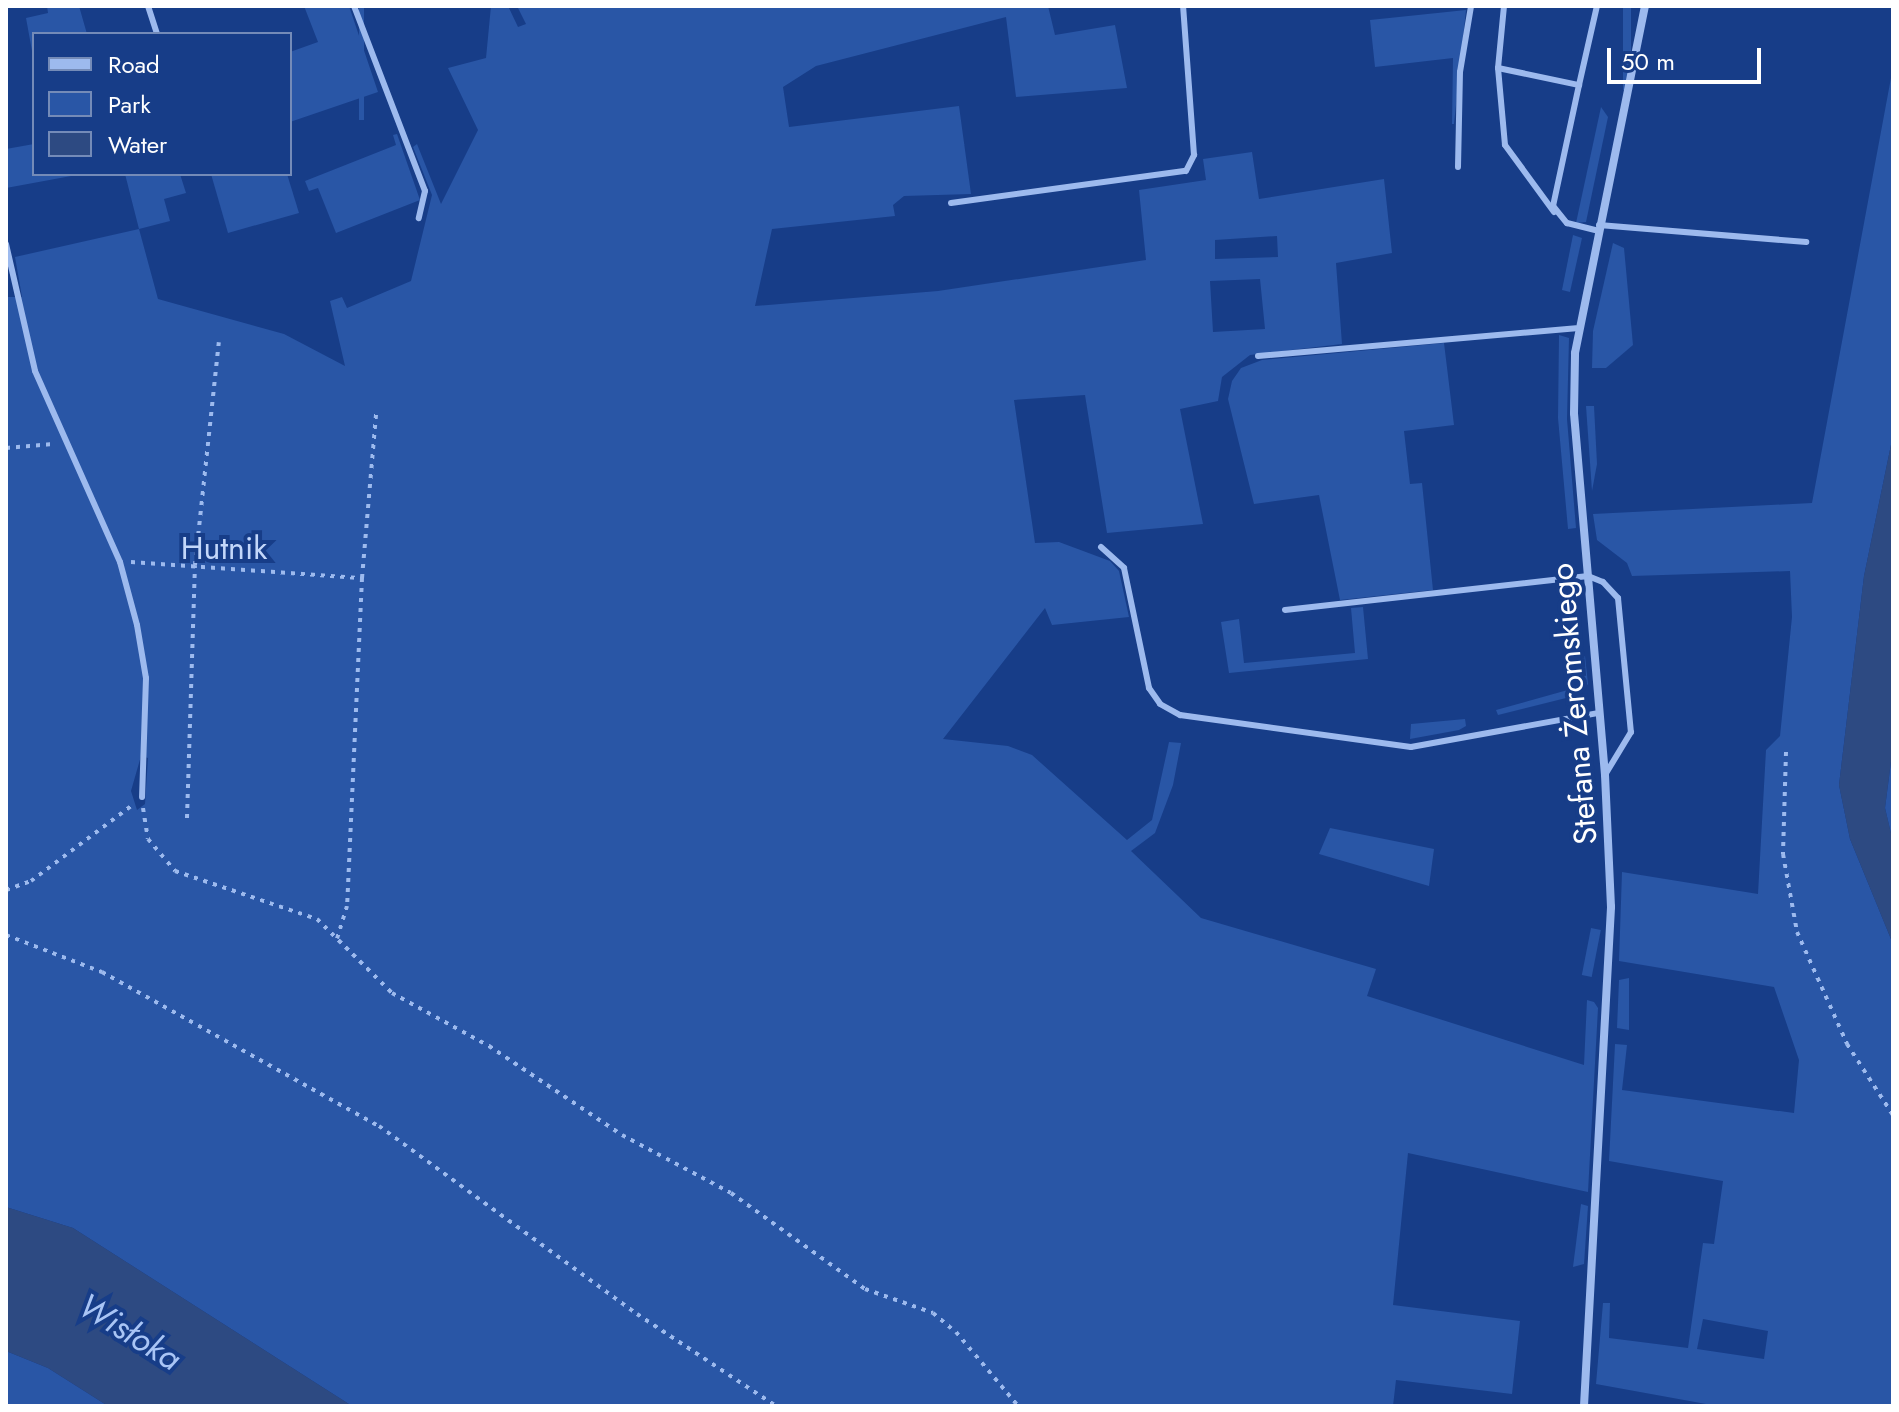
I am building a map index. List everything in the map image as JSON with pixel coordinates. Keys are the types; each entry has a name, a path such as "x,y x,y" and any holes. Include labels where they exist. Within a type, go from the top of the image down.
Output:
{"street":[{"name":"Stefana Żeromskiego","path":"1584,1406 1611,925 1605,775 1574,413 1576,328 1645,6"}],"lane":[{"path":"148,6 156,32"},
{"path":"354,6 425,191 419,218"},
{"path":"951,203 1186,171 1194,155 1183,6"},
{"path":"1458,167 1460,72 1471,6"},
{"path":"1504,6 1498,68 1505,145 1555,214 1567,223 1599,228 1806,242"},
{"path":"1555,214 1597,6"},
{"path":"1498,68 1579,85"},
{"path":"6,244 26,345 63,442 120,562 146,678 142,797"},
{"path":"1258,356 1576,328"},
{"path":"1101,547 1124,568 1149,688 1160,704 1180,715 1411,747 1599,713"},
{"path":"1285,610 1588,576 1603,582 1618,598 1631,732 1605,775"}],"path":[{"path":"187,818 195,565 219,342"},
{"path":"337,938 347,906 362,578 376,414"},
{"path":"6,448 63,442"},
{"path":"120,562 362,578"},
{"path":"1786,752 1783,854 1797,932 1847,1044 1893,1115"},
{"path":"6,890 31,881 142,797 148,839 175,871 216,888 312,916 392,993 489,1046 622,1135 731,1193 865,1289 933,1313 956,1332 1018,1406"},
{"path":"6,935 102,972 379,1126 637,1314 776,1406"}],"green space":[{"path":"47,6 79,6 86,32 32,32 32,51 26,18 48,13"},
{"path":"304,6 349,6 378,92 292,121 292,51 318,42"},
{"path":"359,6 364,6 364,120 359,120"},
{"name":"Hutnik","path":"491,6 508,6 518,27 526,24 517,6 1048,6 1055,35 1115,25 1127,88 1016,97 1006,17 816,66 783,87 789,127 959,106 971,194 904,196 893,205 895,216 772,229 755,306 938,291 1146,260 1139,190 1206,180 1203,159 1252,152 1259,199 1384,179 1392,253 1336,263 1342,344 1250,355 1222,377 1218,401 1180,409 1203,524 1107,533 1085,395 1014,400 1035,543 1059,542 1110,561 1119,571 1129,617 1052,625 1045,608 943,739 1008,746 1032,755 1127,840 1152,820 1169,742 1181,743 1173,785 1155,833 1131,851 1201,918 1376,969 1367,996 1584,1065 1587,1000 1594,1002 1598,1008 1588,1192 1408,1153 1393,1305 1520,1321 1512,1394 1396,1380 1393,1406 352,1406 73,1228 6,1207 6,297 22,297 15,257 139,229 158,299 284,334 345,366 330,301 342,297 347,308 411,281 432,195 413,147 417,144 441,204 478,130 448,68 486,58","holes":["1277,236 1278,257 1215,259 1215,240","1260,279 1265,329 1213,332 1210,281","141,756 148,758 145,804 137,810 131,791"]},
{"path":"1623,6 1631,6 1631,90 1623,90"},
{"path":"1466,10 1452,124 1453,58 1375,67 1370,20"},
{"path":"1893,67 1893,435 1864,576 1839,785 1850,839 1893,944 1893,1406 1717,1406 1596,1384 1603,1303 1610,1303 1609,1338 1688,1348 1703,1243 1714,1244 1723,1181 1609,1161 1615,1044 1627,1045 1622,1090 1794,1113 1799,1060 1774,987 1619,961 1622,872 1758,894 1766,750 1780,736 1792,617 1790,571 1632,576 1627,563 1597,540 1593,514 1812,503","holes":["1703,1319 1768,1331 1764,1359 1697,1349"]},
{"path":"1601,107 1608,117 1586,222 1576,223"},
{"path":"397,134 420,200 336,233 318,188 309,191 305,181 396,145 393,135"},
{"path":"32,144 32,176 71,176 6,188 6,149"},
{"path":"126,176 181,176 186,193 164,199 170,221 139,229"},
{"path":"212,176 288,176 299,213 228,233"},
{"path":"1573,235 1582,238 1570,292 1562,290"},
{"path":"1613,243 1624,248 1633,345 1606,368 1592,368 1593,331"},
{"path":"1559,335 1569,338 1567,419 1576,528 1568,529 1558,418"},
{"path":"1444,343 1454,425 1404,431 1410,484 1422,483 1433,590 1340,600 1319,495 1254,504 1228,399 1232,381 1241,368 1262,360"},
{"path":"1586,406 1594,406 1597,464 1592,491"},
{"path":"1363,607 1368,659 1229,673 1221,622 1239,619 1244,663 1355,653 1351,608"},
{"path":"1585,656 1588,684 1578,695 1498,715 1496,710 1582,686 1579,658"},
{"path":"1465,719 1466,726 1459,730 1410,739 1411,724"},
{"path":"1893,746 1893,842 1885,808"},
{"path":"1330,828 1434,849 1429,886 1319,854"},
{"path":"1591,928 1601,930 1592,977 1582,975"},
{"path":"1629,978 1629,1030 1617,1028 1619,980"},
{"path":"1581,1204 1588,1206 1584,1264 1573,1267"},
{"path":"6,1351 48,1368 108,1406 6,1406"}],"water":[{"path":"1893,435 1893,746 1885,808 1893,842 1893,944 1850,839 1839,785 1864,576"},
{"name":"Wisłoka","path":"6,1207 73,1228 352,1406 108,1406 48,1368 6,1351"}]}
